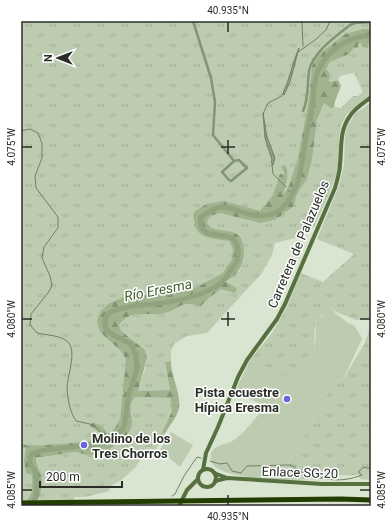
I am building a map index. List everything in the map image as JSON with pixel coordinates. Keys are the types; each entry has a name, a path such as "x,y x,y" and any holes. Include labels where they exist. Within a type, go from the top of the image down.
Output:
{"highway":[{"path":"21,503 371,500"}],"street":[{"path":"193,21 211,78 215,109 213,135 234,161"},
{"path":"303,111 307,100 309,70 314,58 324,47 350,25 355,23 371,22"},
{"name":"Carretera de Palazuelos","path":"203,470 206,453 238,377 249,357 282,310 335,188 340,171 342,132 350,116 364,102 371,99"},
{"path":"239,160 248,168 231,181 222,172 234,161 239,160"},
{"path":"192,486 202,484 209,486 215,481 214,473 209,469 205,461"},
{"path":"178,506 187,490 198,479 199,474 203,470 209,469"},
{"name":"Enlace SG-20","path":"214,473 227,478 322,484 371,484"},
{"name":"Enlace SG-20","path":"215,481 227,478"},
{"path":"198,479 202,484"}],"green space":[{"path":"21,21 371,21 371,36 325,58 300,172 274,214 213,210 201,227 223,236 238,250 223,281 105,320 131,344 124,427 108,440 32,454 35,471 33,506 21,506"},
{"path":"363,29 371,29 371,44 369,44 368,48 363,47 361,43 358,44 358,48 354,48 349,54 330,62 326,69 329,72 330,79 328,80 331,82 338,80 341,86 332,109 324,103 317,120 312,160 307,179 297,194 294,206 275,220 260,223 220,213 210,216 207,222 210,227 234,233 239,236 243,243 243,262 237,273 226,282 237,288 235,293 221,289 200,307 185,304 165,313 134,315 124,320 119,325 121,331 145,350 147,358 138,391 170,390 165,362 171,361 171,367 179,396 179,408 165,433 161,434 172,411 170,398 135,397 131,403 131,429 126,436 113,443 113,446 107,452 87,455 75,452 36,458 42,477 41,490 36,506 24,506 32,492 32,475 26,473 24,461 26,448 21,447 21,443 28,446 64,444 95,440 104,436 90,426 91,423 101,426 108,434 114,429 120,420 126,359 121,351 100,332 97,321 100,312 108,304 126,296 154,294 197,287 223,273 232,259 233,249 229,241 203,236 196,228 194,212 206,204 224,201 260,211 273,195 280,174 285,175 281,166 285,165 287,169 287,177 283,196 289,186 298,158 309,99 312,66 318,55 345,34"},
{"path":"361,43 368,48 369,44 371,44 371,94 347,114 341,125 337,173 314,227 295,238 275,243 272,255 262,273 207,333 187,336 175,343 171,350 171,361 165,362 170,390 138,391 147,358 145,350 121,331 119,325 124,320 134,315 165,313 185,304 200,307 240,270 244,261 244,248 208,227 207,222 210,216 220,213 260,223 275,220 294,206 297,194 307,179 312,160 317,120 324,103 332,108 335,103 335,107 341,108 353,96 358,96 363,92 354,73 340,76 338,80 331,82 328,79 325,69 330,62 349,54 354,48 358,48 358,44"},
{"path":"371,103 371,319 356,320 334,311 330,305 315,322 314,351 290,379 250,360 272,333 286,309 301,273 323,282 354,254 317,239 339,186 344,165 345,135 348,125 356,113"},
{"name":"Pista ecuestre Hípica Eresma","path":"330,305 334,312 348,323 355,326 362,339 343,379 333,383 309,428 293,452 288,465 279,469 282,480 230,474 214,466 211,460 213,450 232,441 238,436 251,424 265,406 235,392 250,360 290,379 314,351 316,334 315,322 322,316 327,306"},
{"path":"371,324 371,480 360,479 358,475 325,476 322,479 282,480 279,469 288,465 293,452 309,428 333,383 343,379 365,343"},
{"path":"135,397 170,398 172,411 161,433 165,433 155,451 140,460 135,468 120,481 109,487 110,491 85,497 74,497 74,506 36,506 38,496 36,458 75,452 87,455 113,443 122,437 132,426 130,407"},
{"path":"171,432 193,445 180,467 160,450"}],"water":[{"path":"299,48 290,82 284,95 283,93"},
{"path":"263,113 267,137 275,158 273,165 265,138"}],"waterway":[{"path":"302,21 303,46"},
{"path":"298,52 326,30 330,21"},
{"name":"Río Eresma","path":"33,506 37,481 35,471 30,463 30,457 32,454 44,450 101,444 117,436 124,427 129,394 137,369 136,355 131,344 113,335 106,329 105,319 108,314 115,310 191,297 201,294 217,286 223,281 237,261 238,251 236,243 233,239 228,237 205,232 201,227 200,218 210,211 222,207 258,216 274,214 282,208 293,193 300,175 311,114 314,85 322,63 330,53 342,44 359,37 371,36"},
{"path":"21,52 21,60"},
{"path":"263,114 268,103 283,94"},
{"path":"21,131 30,129 38,133 42,143 42,158 35,176 36,188 58,217 58,228 44,247 42,258 50,276 52,286 31,314 30,325 37,333 64,339 70,345 72,357 67,389 71,410 76,421 94,426 100,431 106,441"},
{"path":"272,164 273,174 286,187"},
{"name":"Río Eresma","path":"288,190 293,194"},
{"path":"172,496 175,494 184,476 197,457 201,458"},
{"path":"210,461 220,464 227,463 232,471 241,473 247,466 290,465 306,474 334,480 354,478 362,475 358,472 364,467 371,468"}],"place":[{"name":"Pista ecuestre Hípica Eresma","path":"287,399"},
{"name":"Molino de los Tres Chorros","path":"84,445"}]}
